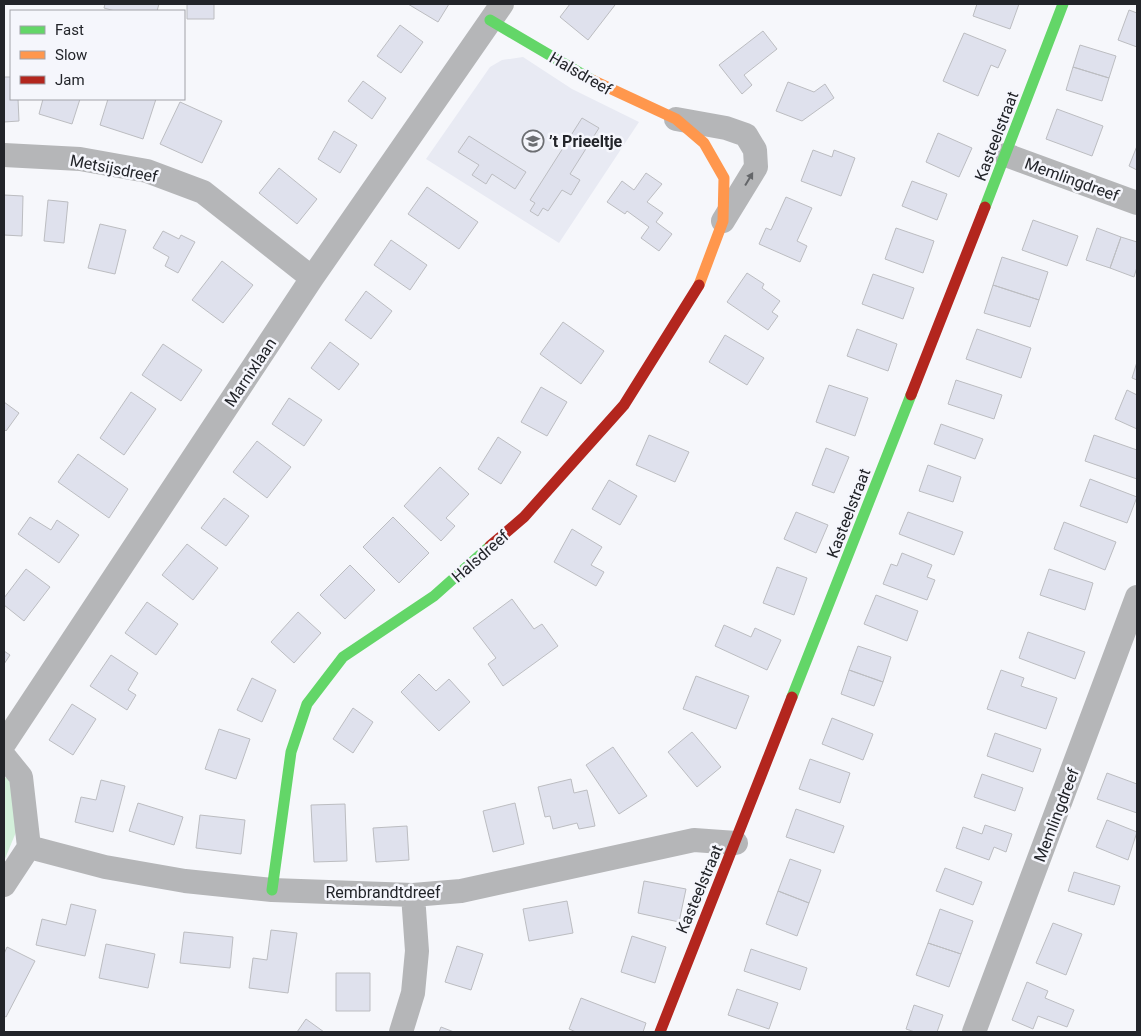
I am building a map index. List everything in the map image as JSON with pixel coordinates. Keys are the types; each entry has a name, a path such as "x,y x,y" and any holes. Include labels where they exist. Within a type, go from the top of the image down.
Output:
{"street":[{"name":"Kasteelstraat","path":"660,1032 1006,155 1063,4"},
{"name":"Halsdreef","path":"272,890 291,752 307,704 343,657 434,596 524,517 624,405 697,290 723,221 756,167 755,150 746,135 726,128 676,119 602,86 496,12"},
{"name":"Marnixlaan","path":"4,744 312,278 496,12"},
{"name":"Halsdreef","path":"676,119 704,143 724,178 723,221"},
{"name":"Metsijsdreef","path":"4,155 80,159 147,171 203,192 312,278"},
{"name":"Memlingdreef","path":"1006,155 1137,203"},
{"name":"Memlingdreef","path":"974,1032 1137,597"},
{"path":"4,756 21,777 29,847 4,885"},
{"name":"Rembrandtdreef","path":"29,847 105,867 185,880 272,890 413,895 461,891 694,840 736,843"},
{"path":"401,1032 413,993 417,950 413,895"}],"shaded area":[{"name":"’t Prieeltje","path":"523,57 572,89 639,122 559,243 426,159 490,67 502,60"}],"green space":[{"path":"4,777 9,779 19,825 4,861"}],"building":[{"path":"105,4 159,4 157,10 111,10 104,8"},
{"path":"187,4 214,4 214,19 187,19"},
{"path":"408,4 449,4 438,22"},
{"path":"570,4 615,5 588,40 560,17"},
{"path":"977,4 1019,4 1010,29 973,16"},
{"path":"1129,10 1137,13 1137,47 1118,40"},
{"path":"400,25 423,42 401,73 377,56"},
{"path":"763,31 777,49 744,75 752,85 742,94 719,65"},
{"path":"964,33 1006,50 998,68 991,65 978,96 943,81"},
{"path":"1080,45 1116,56 1109,78 1073,67"},
{"path":"1073,67 1109,78 1102,101 1066,90"},
{"path":"4,77 10,77 10,100 18,100 19,121 4,122"},
{"path":"363,81 386,98 372,119 348,101"},
{"path":"788,82 814,92 825,84 834,98 802,121 776,111"},
{"path":"43,100 80,100 72,124 39,114"},
{"path":"108,100 156,100 143,139 100,125"},
{"path":"180,102 222,121 202,163 160,144"},
{"path":"1057,109 1103,126 1092,156 1046,139"},
{"path":"582,118 599,128 570,174 580,180 571,195 562,190 548,211 543,208 538,216 530,211 535,203 530,200"},
{"path":"334,131 357,145 340,173 318,159"},
{"path":"938,133 972,148 959,177 926,162"},
{"path":"469,136 526,172 515,189 492,174 486,184 472,175 479,165 458,152"},
{"path":"1137,146 1137,170 1129,166"},
{"path":"813,150 832,157 834,150 855,158 841,196 801,181"},
{"path":"279,168 317,199 297,224 259,193"},
{"path":"646,173 662,184 647,202 663,213 656,222 672,234 659,251 641,238 649,227 627,211 625,214 607,202 622,181 634,190"},
{"path":"912,181 947,194 937,220 902,206"},
{"path":"427,187 478,222 459,249 408,214"},
{"path":"4,195 23,196 22,236 4,235"},
{"path":"786,197 812,208 797,241 807,246 800,262 759,244 766,228 771,230"},
{"path":"48,200 68,202 64,243 44,241"},
{"path":"1033,220 1078,236 1067,266 1022,250"},
{"path":"100,224 126,230 115,274 88,268"},
{"path":"896,228 934,241 923,273 885,259"},
{"path":"1097,228 1121,237 1110,268 1086,260"},
{"path":"163,231 179,239 181,235 195,242 178,273 165,266 169,257 153,248"},
{"path":"1121,237 1137,242 1137,267 1134,277 1110,268"},
{"path":"391,240 427,265 410,290 374,265"},
{"path":"1002,257 1048,272 1039,300 993,285"},
{"path":"222,261 253,285 223,323 192,300"},
{"path":"747,273 764,284 762,288 780,301 772,312 778,316 768,330 727,302"},
{"path":"873,274 914,288 903,319 862,304"},
{"path":"993,285 1039,300 1030,327 984,313"},
{"path":"366,291 392,311 371,339 345,320"},
{"path":"563,322 604,351 581,384 540,354"},
{"path":"857,329 897,344 888,371 847,356"},
{"path":"977,329 1031,348 1021,378 966,359"},
{"path":"725,335 764,358 747,385 709,362"},
{"path":"330,342 359,364 339,390 311,368"},
{"path":"163,344 202,370 181,401 142,375"},
{"path":"1137,362 1137,380 1132,378"},
{"path":"956,380 1002,395 994,419 948,404"},
{"path":"829,385 868,398 855,436 816,422"},
{"path":"541,387 567,402 547,436 521,422"},
{"path":"1127,390 1137,395 1137,429 1115,419"},
{"path":"131,392 156,409 124,455 100,438"},
{"path":"289,398 322,420 304,446 272,424"},
{"path":"4,402 19,413 6,431 4,429"},
{"path":"941,424 983,439 975,459 934,444"},
{"path":"649,435 689,452 675,482 636,465"},
{"path":"1094,435 1137,450 1137,479 1085,461"},
{"path":"498,437 521,452 501,484 478,469"},
{"path":"257,441 291,467 267,498 233,472"},
{"path":"826,448 849,457 834,493 812,485"},
{"path":"78,454 128,489 109,518 58,482"},
{"path":"928,465 961,477 953,502 919,491"},
{"path":"440,467 469,494 446,518 455,526 441,541 404,506"},
{"path":"1090,479 1137,497 1127,523 1080,506"},
{"path":"609,480 637,496 620,525 592,509"},
{"path":"224,498 249,516 226,546 201,528"},
{"path":"796,512 828,525 816,553 784,539"},
{"path":"908,512 963,532 954,555 899,534"},
{"path":"30,517 51,530 57,520 79,535 59,563 18,534"},
{"path":"393,517 429,553 399,583 363,547"},
{"path":"1064,522 1116,542 1105,570 1054,549"},
{"path":"572,529 602,547 591,565 604,572 596,586 554,562"},
{"path":"187,544 218,568 193,600 162,575"},
{"path":"902,553 932,565 927,577 935,580 927,600 883,584 891,564 897,566"},
{"path":"350,565 375,590 345,619 320,595"},
{"path":"777,567 807,578 794,615 763,603"},
{"path":"26,569 50,587 24,621 4,605 4,598"},
{"path":"1049,569 1093,583 1085,610 1040,595"},
{"path":"876,595 918,611 907,641 864,624"},
{"path":"512,599 534,629 542,624 558,646 503,686 488,664 496,658 473,628"},
{"path":"147,602 178,624 156,655 125,633"},
{"path":"298,612 321,633 294,663 271,642"},
{"path":"724,625 751,637 755,628 781,640 767,670 715,646"},
{"path":"1028,632 1085,652 1075,679 1019,658"},
{"path":"858,646 891,657 883,682 849,670"},
{"path":"4,651 10,655 4,664"},
{"path":"111,655 138,673 128,690 136,695 127,710 90,686"},
{"path":"849,670 883,682 874,706 841,694"},
{"path":"1001,670 1024,678 1021,686 1057,698 1046,729 987,709"},
{"path":"419,674 436,691 449,679 470,702 439,731 401,692"},
{"path":"696,676 749,696 736,729 683,709"},
{"path":"252,678 276,690 262,722 237,710"},
{"path":"72,704 96,719 73,755 49,740"},
{"path":"353,708 373,722 353,753 333,739"},
{"path":"832,718 873,734 863,760 822,744"},
{"path":"219,729 250,739 236,779 205,769"},
{"path":"692,732 721,767 697,787 668,752"},
{"path":"995,733 1041,749 1033,772 987,756"},
{"path":"613,747 647,796 619,814 586,765"},
{"path":"810,759 850,773 840,803 799,789"},
{"path":"1107,773 1137,784 1137,813 1097,799"},
{"path":"982,774 1023,788 1015,811 974,797"},
{"path":"571,779 574,793 587,790 595,826 579,829 577,823 553,829 550,816 545,817 538,787"},
{"path":"101,780 125,786 113,832 75,822 81,797 96,800"},
{"path":"138,803 183,817 174,845 129,831"},
{"path":"515,803 524,844 493,852 483,811"},
{"path":"345,804 347,861 314,862 311,805"},
{"path":"796,809 844,826 834,853 786,837"},
{"path":"200,815 245,820 241,854 196,848"},
{"path":"1107,820 1137,832 1128,860 1096,847"},
{"path":"985,825 1012,834 1006,852 994,847 989,860 956,848 963,827 982,834"},
{"path":"407,826 409,860 376,862 373,828"},
{"path":"790,859 821,870 809,903 778,891"},
{"path":"945,868 982,882 973,905 936,891"},
{"path":"1074,872 1120,886 1114,905 1068,891"},
{"path":"644,881 686,889 679,922 638,913"},
{"path":"778,891 809,903 797,936 766,924"},
{"path":"567,901 573,933 529,941 523,909"},
{"path":"71,904 96,910 85,956 36,945 42,919 66,925"},
{"path":"940,909 973,921 961,954 928,943"},
{"path":"1053,923 1082,934 1066,975 1036,963"},
{"path":"271,930 297,933 288,993 249,988 253,958 267,960"},
{"path":"184,932 233,937 230,968 180,963"},
{"path":"632,936 666,947 655,983 621,972"},
{"path":"928,943 961,954 949,987 916,975"},
{"path":"106,944 155,954 148,988 99,978"},
{"path":"457,946 483,954 471,990 445,982"},
{"path":"7,947 35,961 6,1017 4,1016 4,954"},
{"path":"751,949 807,968 800,990 744,971"},
{"path":"336,973 370,973 370,1011 336,1011"},
{"path":"1027,982 1048,991 1045,998 1074,1010 1067,1027 1038,1016 1033,1029 1012,1020"},
{"path":"737,989 778,1003 769,1029 728,1015"},
{"path":"581,998 646,1023 643,1032 576,1032 569,1029"},
{"path":"914,1005 943,1015 937,1032 915,1032 906,1029"},
{"path":"306,1019 324,1032 297,1032"},
{"path":"441,1027 454,1032 439,1032"}],"traffic: fast":[{"path":"985,207 1063,4"},
{"path":"490,20 592,80"},
{"path":"792,697 911,395"},
{"path":"272,890 291,752 307,704 343,657 434,596 490,546"}],"traffic: slow":[{"path":"592,80 676,119 704,143 724,178 723,221 699,285"}],"traffic: jam":[{"path":"911,395 985,207"},
{"path":"490,546 524,517 624,405 699,285"},
{"path":"660,1032 792,697"}],"place":[{"name":"’t Prieeltje","path":"533,141"}]}
